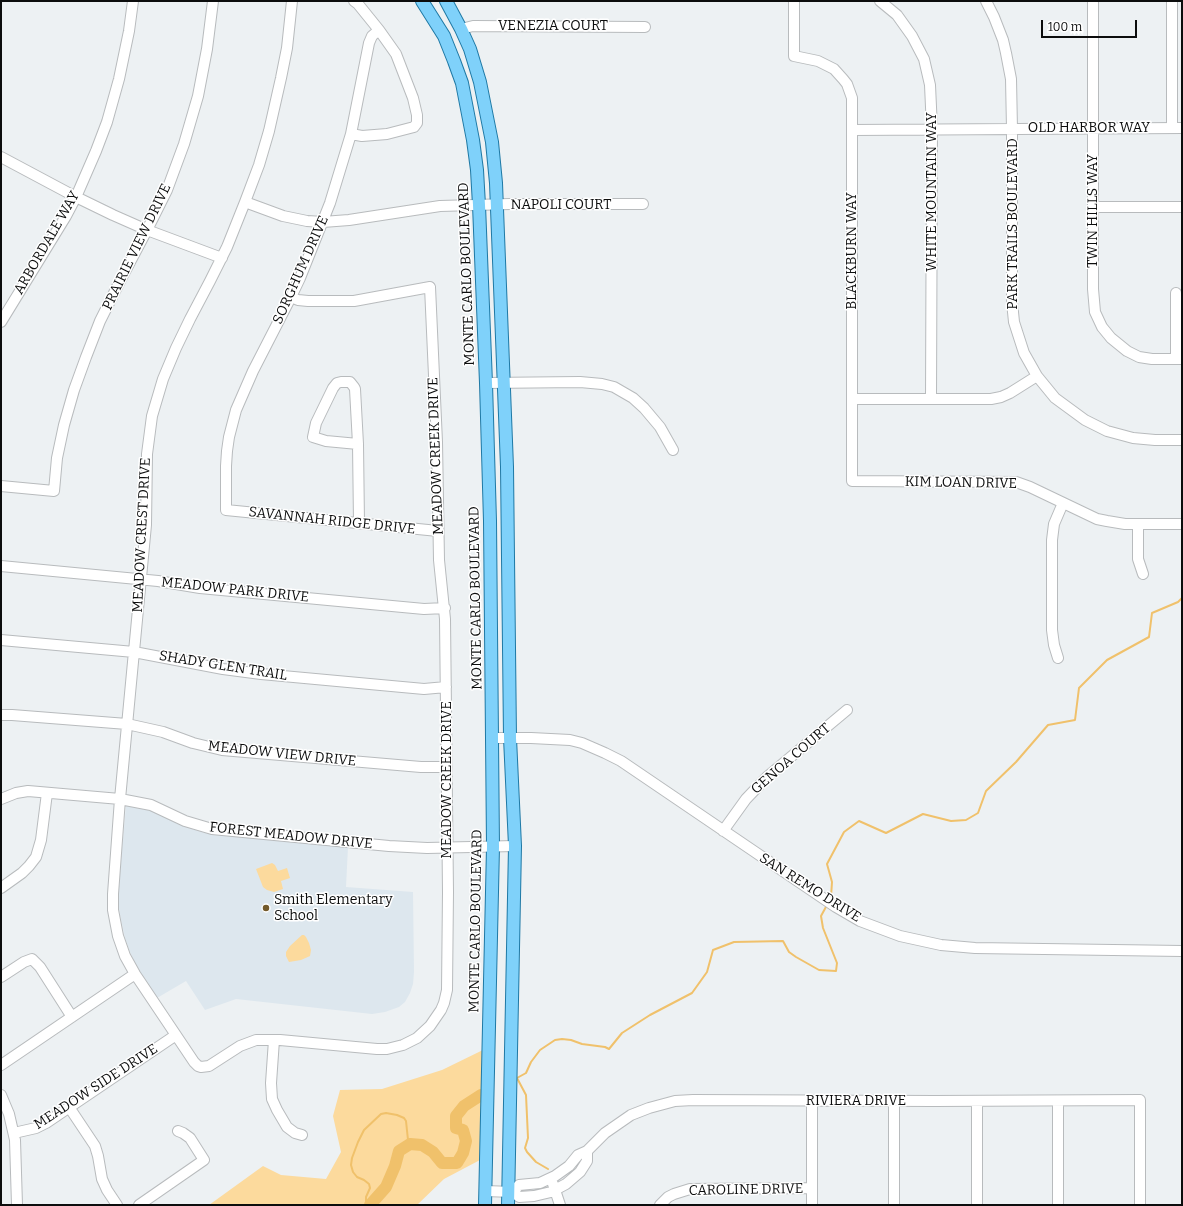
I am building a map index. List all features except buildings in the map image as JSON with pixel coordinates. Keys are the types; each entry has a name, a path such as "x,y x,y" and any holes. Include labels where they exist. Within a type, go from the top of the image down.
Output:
{"main road":[{"name":"MONTE CARLO BOULEVARD","path":"422,1 444,36 462,83 472,133 477,170 479,205 490,521 493,847 485,1205"},
{"path":"446,1 461,29 476,66 484,94 492,142 496,183 508,467 510,738 515,846 511,1192 508,1205"}],"street":[{"name":"ARBORDALE WAY","path":"1,322 51,242 76,197 100,142 124,60 133,1"},
{"name":"PRAIRIE VIEW DRIVE","path":"1,486 54,490 57,458 64,425 74,390 86,357 103,315 166,190 184,144 198,96 207,49 213,1"},
{"name":"MEADOW CREST DRIVE","path":"201,1067 194,1062 135,974 125,956 116,927 113,910 120,799 141,580 146,512 147,454 151,424 157,397 176,348 222,258 262,155 277,98 287,48 292,1"},
{"path":"351,134 362,136 387,134 414,127 417,123 417,115 413,98 396,54 379,30 354,1"},
{"name":"BLACKBURN WAY","path":"794,1 794,56 813,59 834,69 843,78 850,90 852,98 852,481"},
{"name":"WHITE MOUNTAIN WAY","path":"880,1 905,25 916,43 924,59 930,85 932,129 932,399"},
{"name":"PARK TRAILS BOULEVARD","path":"986,1 998,28 1006,53 1011,79 1011,292 1014,322 1024,353 1037,376 1055,398 1096,426 1119,435 1133,438 1182,440"},
{"name":"TWIN HILLS WAY","path":"1093,1 1093,297 1096,312 1102,327 1115,343 1133,354 1139,357 1152,359 1179,359"},
{"path":"1172,1 1177,128"},
{"name":"VENEZIA COURT","path":"461,29 473,26 645,27"},
{"name":"SORGHUM DRIVE","path":"226,510 226,466 232,423 247,383 291,297 323,222 351,134 368,43 372,36 379,30"},
{"name":"OLD HARBOR WAY","path":"852,130 1177,128"},
{"path":"3,161 147,230 222,258"},
{"name":"NAPOLI COURT","path":"245,202 283,216 307,221 323,222 349,220 440,206 643,204"},
{"path":"1093,207 1182,207"},
{"name":"MEADOW CREEK DRIVE","path":"201,1067 209,1066 230,1051 245,1043 256,1040 274,1040 372,1049 387,1049 408,1043 417,1038 430,1026 437,1016 444,1004 448,983 445,608 439,560 437,442 430,287 354,301 308,301 298,300 291,297"},
{"path":"1176,293 1179,359"},
{"path":"852,399 991,399 1010,393 1037,376"},
{"path":"358,444 322,440 313,437 316,423 333,388 340,382 350,382 355,389 358,444 359,524"},
{"path":"486,383 586,382 614,387 633,398 644,408 660,427 673,450"},
{"name":"KIM LOAN DRIVE","path":"852,481 1016,482 1030,487 1097,519 1120,523 1182,524"},
{"path":"1058,658 1052,630 1052,540 1054,524 1063,503"},
{"name":"SAVANNAH RIDGE DRIVE","path":"226,510 438,531"},
{"path":"1138,524 1138,559 1143,574"},
{"name":"MEADOW PARK DRIVE","path":"1,566 163,582 200,588 424,609 445,608"},
{"name":"SHADY GLEN TRAIL","path":"1,640 134,652 223,669 261,674 424,688 446,688"},
{"name":"GENOA COURT","path":"723,831 756,788 768,776 847,710"},
{"name":"MEADOW VIEW DRIVE","path":"1,715 127,724 163,732 193,743 222,750 421,767 447,767"},
{"name":"SAN REMO DRIVE","path":"492,738 570,740 598,749 620,761 836,907 860,921 889,932 922,942 982,948 1182,951"},
{"name":"FOREST MEADOW DRIVE","path":"1,799 9,795 22,792 46,792 120,799 151,805 185,820 212,829 399,847 515,846"},
{"path":"1,888 22,873 36,857 41,840 46,792"},
{"path":"1,977 20,964 32,959 40,967 72,1016"},
{"path":"1,1065 135,974"},
{"name":"MEADOW SIDE DRIVE","path":"14,1133 41,1126 176,1035"},
{"path":"274,1040 270,1083 272,1099 287,1127 295,1133 302,1135"},
{"path":"1,1094 9,1114 14,1133 16,1152 17,1205"},
{"name":"RIVIERA DRIVE","path":"511,1192 519,1185 535,1184 551,1179 569,1166 578,1155 587,1151 605,1133 626,1118 644,1109 666,1102 693,1100 1140,1100 1140,1205"},
{"path":"812,1100 812,1205"},
{"path":"894,1101 894,1205"},
{"path":"977,1101 977,1205"},
{"path":"1058,1101 1058,1205"},
{"path":"69,1107 95,1146 102,1179 117,1205"},
{"path":"139,1205 204,1160 190,1138 178,1131"},
{"name":"RIVIERA DRIVE","path":"485,1191 511,1192 519,1197 524,1197 540,1195 555,1190 580,1172 587,1161 587,1151"},
{"path":"551,1179 560,1205"},
{"name":"CAROLINE DRIVE","path":"660,1205 674,1194 690,1189 812,1188"}],"shaded area":[{"name":"Smith Elementary School","path":"126,806 158,813 182,825 214,835 348,847 346,887 413,892 414,972 413,984 405,1002 399,1007 385,1012 372,1014 236,999 205,1010 186,981 157,998 139,971 129,950 120,915 118,901"},
{"path":"272,863 278,871 287,868 290,878 281,881 283,889 274,892 263,887 256,869"},
{"path":"302,935 306,937 309,943 311,950 310,956 301,960 289,962 286,952"},
{"path":"485,1049 480,1160 444,1179 417,1205 209,1205 263,1166 281,1175 326,1179 341,1152 333,1116 340,1090 382,1089 442,1070"}],"waterway":[{"path":"830,899 832,882 827,864 844,832 859,821 886,833 923,814 951,821 966,820 978,813 986,791 1016,762 1048,725 1075,720 1079,688 1107,660 1149,637 1152,613 1178,602 1182,598"},
{"path":"548,1169 536,1162 525,1148 528,1138 526,1095 517,1078 526,1073 531,1062 540,1050 555,1040 562,1039 609,1049 622,1033 650,1015 692,993 707,972 713,950 734,942 783,941 789,952 796,957 819,970 836,971 837,963 823,928 821,916 827,905"},
{"path":"370,1205 386,1187 395,1166 399,1151 410,1144 422,1145 433,1152 442,1163 457,1163 463,1153 466,1141 463,1130 456,1128 456,1116 464,1106 481,1095"},
{"path":"366,1205 366,1197 370,1188 369,1184 357,1177 353,1172 351,1165 352,1158 364,1130 381,1114 386,1113 397,1115 404,1118 406,1121 408,1140 410,1144"}],"place":[{"name":"Smith Elementary School","path":"266,908"}]}
